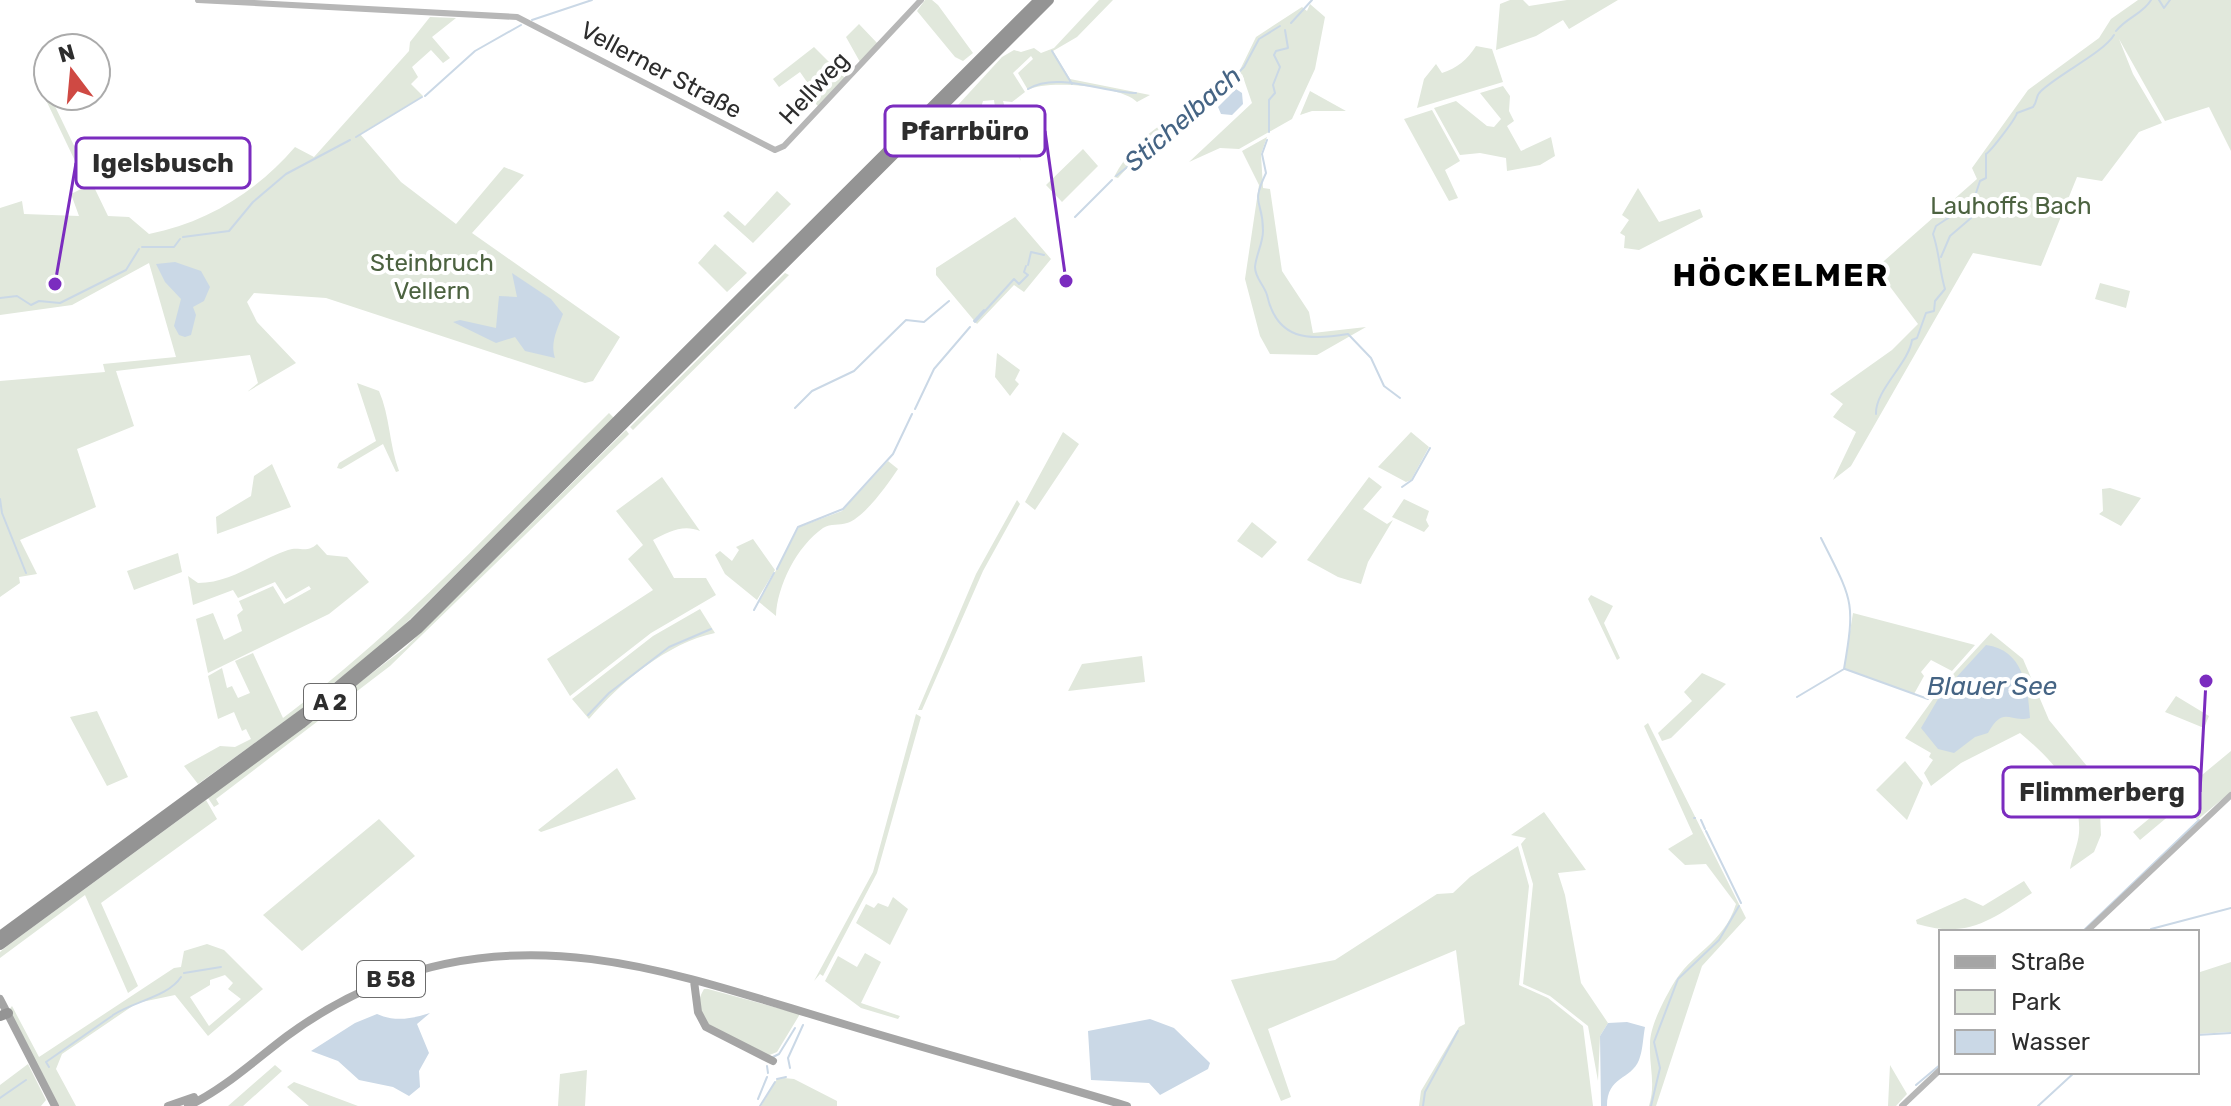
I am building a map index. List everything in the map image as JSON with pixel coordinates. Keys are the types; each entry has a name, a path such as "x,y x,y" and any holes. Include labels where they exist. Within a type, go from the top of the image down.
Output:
{"highway":[{"name":"A 2","path":"983,61 1039,0"},
{"name":"A 2","path":"0,936 307,710 380,652 621,423 983,61 1049,0"},
{"path":"983,61 1001,28"},
{"path":"983,61 1005,50"},
{"name":"A 2","path":"0,945 301,724 388,656 461,589 621,423"}],"main road":[{"name":"Vellerner Straße","path":"198,0 517,17 772,149"},
{"name":"Hellweg","path":"772,149 784,146 921,0"},
{"path":"2088,930 2231,795"},
{"name":"B 58","path":"188,1106 221,1087 291,1033 369,989 444,964 517,953 595,957 698,982 1127,1106"},
{"path":"698,982 696,1006 700,1018 711,1031 772,1064"},
{"path":"2,1009 55,1106"},
{"path":"1902,1106 1939,1071"},
{"path":"168,1106 221,1087"}],"green space":[{"path":"925,0 932,0 938,5 973,53 963,61 955,57 917,11"},
{"path":"1099,0 1113,0 1077,37 1053,51 1070,79 1150,95 1137,102 1117,92 1084,86 1051,85 1028,90 1018,73 1033,59 1031,56 1013,73 1025,92 1012,102 1003,101 1021,161 997,122 994,100 983,101 979,114 967,112 958,105 1002,57 1014,50 1021,52 1034,48 1041,53 1054,48"},
{"path":"1523,0 1529,6 1567,0 1618,0 1569,29 1563,20 1536,36 1496,50 1500,4"},
{"name":"Lauhoffs Bach","path":"2138,0 2231,0 2231,151 2209,107 2165,121 2119,39 2133,74 2162,123 2139,132 2102,181 2077,177 2041,266 1973,253 1851,466 1833,480 1856,432 1833,417 1843,404 1830,394 1892,350 1918,324 1876,268 1977,179 1972,168 2028,90 2099,38 2111,19"},
{"path":"1310,4 1325,17 1315,69 1292,119 1239,149 1220,148 1189,162 1252,103 1242,74 1196,115 1184,117 1201,107 1239,72 1256,37 1302,7 1307,11"},
{"name":"Steinbruch Vellern","path":"430,17 456,18 432,37 450,58 443,63 431,50 412,67 418,77 411,84 423,96 360,134 401,182 456,224 504,167 524,175 472,233 620,337 593,381 585,383 326,298 254,293 247,302 257,322 296,363 247,392 258,383 250,355 116,371 134,426 77,449 96,507 20,540 37,574 19,577 20,583 0,597 0,381 105,372 103,364 176,357 149,263 72,305 0,315 0,208 22,201 24,214 79,216 71,194 87,186 52,112 58,112 108,216 129,217 149,234 191,222 230,203 264,178 295,147 314,157 409,51 410,42"},
{"path":"859,24 878,44 860,62 846,37"},
{"path":"1476,46 1492,49 1503,82 1417,108 1424,79 1436,64 1442,73 1447,71 1461,63"},
{"path":"814,47 845,78 819,107 809,97 814,92 800,72 779,87 773,79"},
{"path":"1503,86 1510,96 1509,111 1514,121 1507,126 1521,151 1551,137 1555,156 1540,165 1507,171 1506,158 1480,153 1460,155 1434,108 1456,101 1487,126 1494,127 1501,119 1480,93"},
{"path":"1310,91 1346,111 1312,111 1300,115"},
{"path":"1432,110 1460,161 1445,170 1458,198 1449,201 1404,119"},
{"path":"1182,118 1170,129 1175,136 1136,169 1127,168 1118,178 1114,177 1130,153 1149,134 1165,122 1168,126"},
{"path":"1267,137 1261,154 1263,188 1270,189 1282,271 1309,312 1313,333 1366,327 1317,355 1270,354 1260,336 1245,279 1259,185 1242,151"},
{"path":"1083,149 1098,166 1062,202 1046,185"},
{"path":"1638,188 1659,222 1700,209 1703,217 1639,250 1624,248 1625,236 1620,233 1629,220 1622,215"},
{"path":"777,191 791,204 753,243 723,216 728,211 745,226"},
{"path":"1015,217 1051,259 1024,292 1014,285 977,324 936,275 936,268"},
{"path":"715,244 747,273 727,292 698,263"},
{"path":"785,273 789,275 633,430 630,427"},
{"path":"2100,283 2130,291 2126,308 2095,299"},
{"path":"997,353 1020,370 1015,380 1019,384 1010,396 995,377"},
{"path":"357,383 379,391 399,471 396,472 383,444 341,469 337,468 339,463 376,441"},
{"path":"609,413 614,418 397,632 302,709 198,784 184,766 220,746 235,747 251,739 246,729 242,731 234,712 218,719 208,676 222,668 227,688 232,686 238,698 250,693 235,661 253,653 283,718 411,609"},
{"path":"626,430 629,434 390,666 216,799 219,804 214,807 208,798 406,647"},
{"path":"1063,432 1079,444 1035,510 1025,502"},
{"path":"1411,432 1429,447 1411,480 1406,482 1378,467"},
{"path":"888,461 898,469 868,508 854,520 823,528 797,556 784,580 776,616 759,602 799,527 842,511"},
{"path":"272,464 291,507 217,534 216,517 251,496 254,476"},
{"path":"662,477 700,531 682,529 653,540 674,578 706,578 716,595 651,633 570,696 547,659 653,590 628,559 643,545 616,511"},
{"path":"1369,477 1382,487 1363,509 1387,524 1393,520 1368,562 1361,584 1338,577 1307,560"},
{"path":"2110,488 2141,498 2121,526 2099,514 2103,511 2102,489"},
{"path":"1404,499 1429,511 1426,520 1429,526 1424,532 1392,517"},
{"path":"1017,500 1020,504 983,571 922,710 918,710 976,574"},
{"path":"1252,522 1277,542 1262,558 1237,541"},
{"path":"753,539 775,570 757,600 725,574 715,555 720,551 732,561 739,550 736,547"},
{"path":"317,544 327,555 347,557 369,582 329,614 208,673 196,619 213,613 224,640 242,631 237,615 243,610 239,601 273,586 284,604 311,589 309,586 286,599 275,582 238,598 233,590 193,605 188,576 198,583 210,582 234,575 288,550 310,549"},
{"path":"178,553 182,572 134,590 127,571"},
{"path":"1591,595 1613,606 1604,623 1620,658 1617,660 1588,599"},
{"path":"700,609 715,633 662,655 615,692 589,719 572,699 653,636"},
{"path":"1853,613 1975,645 1952,671 1931,660 1921,672 1924,676 1914,694 1844,669"},
{"path":"1991,633 2023,659 2049,720 2091,771 2099,790 2101,835 2094,852 2070,869 2079,833 2079,817 2070,789 2053,764 2020,733 1961,763 1931,786 1924,773 1933,760 1929,757 1931,753 1905,738 1944,684"},
{"path":"1142,656 1145,682 1068,691 1082,664"},
{"path":"1702,673 1726,684 1671,738 1662,741 1658,733 1692,701 1684,692"},
{"path":"2176,696 2209,716 2204,728 2165,712"},
{"path":"97,711 128,777 107,786 70,717"},
{"path":"916,714 921,717 877,873 823,976 820,974 814,981 873,872"},
{"path":"1648,723 1746,918 1702,966 1656,1106 1649,1106 1652,1082 1650,1044 1658,1014 1680,974 1723,929 1736,904 1706,864 1685,865 1668,849 1693,834 1644,726"},
{"path":"2231,751 2231,792 2197,820 2183,804 2140,840 2133,832"},
{"path":"1905,761 1923,783 1907,820 1876,790"},
{"path":"617,768 636,799 541,832 538,830"},
{"path":"206,800 217,819 101,903 138,986 128,993 85,895 0,958 0,952 7,946"},
{"path":"1544,812 1586,870 1558,873 1581,983 1608,1023 1600,1036 1598,1081 1588,1026 1550,996 1523,984 1533,884 1521,844 1526,838 1511,835"},
{"path":"379,819 415,856 302,951 263,915"},
{"path":"1518,846 1529,886 1519,985 1548,998 1583,1026 1593,1106 1419,1106 1421,1091 1459,1027 1465,1024 1456,950 1268,1029 1291,1097 1281,1101 1231,980 1335,960 1437,894 1453,893 1470,877"},
{"path":"2024,881 2032,893 1991,919 1965,928 1951,929 1917,924 1916,920 1965,898 1983,906"},
{"path":"893,897 908,909 890,945 856,923 866,904 874,908 878,903 888,907"},
{"path":"207,944 224,950 263,989 208,1036 175,995 137,1003 62,1054 56,1069 76,1106 59,1106 9,1010 12,1006 39,1057 174,968 181,967 184,951","holes":["225,975 233,983 228,989 241,999 209,1026 190,997 210,985 210,980"]},
{"path":"865,953 881,962 861,1003 900,1016 898,1019 861,1008 825,981 838,956 857,967"},
{"path":"2231,962 2231,1032 2199,1034 2199,972"},
{"path":"704,989 800,1014 777,1052 767,1056 730,1039 707,1023 699,1002"},
{"path":"28,1064 46,1100 41,1106 0,1106 0,1085"},
{"path":"275,1065 282,1071 243,1106 228,1106"},
{"path":"1890,1065 1907,1094 1896,1106 1888,1106"},
{"path":"587,1070 585,1106 558,1106 560,1074"},
{"path":"777,1079 794,1079 837,1101 837,1106 761,1106"},
{"path":"294,1082 358,1106 309,1106 287,1087"}],"water":[{"path":"1236,89 1242,93 1243,104 1232,115 1221,114 1218,107"},
{"path":"175,262 201,271 210,287 204,301 193,307 196,315 191,335 185,337 179,335 174,326 181,299 165,282 156,264"},
{"path":"512,273 551,299 563,314 554,342 555,358 525,351 515,337 496,343 453,322 460,320 496,328 499,296 517,297"},
{"name":"Blauer See","path":"1986,645 1998,648 2016,662 2025,682 2030,718 2003,717 1988,733 1975,737 1954,753 1938,749 1921,728 1941,694"},
{"path":"430,1013 417,1024 429,1053 419,1071 420,1087 409,1096 393,1087 359,1080 338,1061 311,1051 355,1023 377,1014 403,1019"},
{"path":"1150,1019 1174,1028 1210,1063 1208,1069 1160,1095 1149,1083 1091,1080 1088,1031"},
{"path":"1627,1022 1645,1027 1640,1056 1631,1071 1611,1089 1607,1106 1601,1106 1600,1036 1608,1023"}],"waterway":[{"path":"532,20 592,0"},
{"name":"Stichelbach","path":"1291,23 1312,0"},
{"name":"Lauhoffs Bach","path":"2116,31 2151,0"},
{"name":"Lauhoffs Bach","path":"2159,0 2164,8 2170,0"},
{"path":"425,96 475,51 521,25"},
{"name":"Stichelbach","path":"1116,176 1165,137 1176,120 1202,107 1217,94 1244,67 1259,39 1280,26"},
{"path":"1269,132 1269,100 1275,93 1273,85 1280,67 1274,55 1276,51 1288,48 1285,30"},
{"name":"Lauhoffs Bach","path":"1876,414 1881,396 1910,349 1912,340 1917,338 1926,313 1934,311 1935,301 1945,289 1933,234 1936,226 1968,205 1975,196 1980,181 1986,178 1986,154 2017,113 2033,107 2041,91 2101,49 2114,35"},
{"path":"1052,51 1072,84"},
{"path":"1028,89 1040,84 1066,82 1136,93"},
{"path":"356,137 422,97"},
{"path":"183,237 229,231 253,202 286,174 350,140"},
{"path":"1267,140 1262,154 1266,173 1258,198 1263,236 1255,267 1272,310 1278,321 1296,334 1307,337 1348,334 1371,358 1384,386 1400,398"},
{"name":"Stichelbach","path":"1075,217 1112,180"},
{"name":"Lauhoffs Bach","path":"1941,257 1950,236 1971,218 1968,205"},
{"path":"142,247 174,247 180,239"},
{"path":"0,298 17,296 31,305 39,301 60,303 126,270 139,249"},
{"name":"Stichelbach","path":"1028,265 1031,252 1044,255"},
{"name":"Stichelbach","path":"975,322 1014,279 1019,284 1028,275 1024,272 1026,266"},
{"path":"795,408 812,391 854,371 906,320 924,322 949,301"},
{"name":"Stichelbach","path":"974,321 984,310"},
{"name":"Stichelbach","path":"915,409 934,369 970,327"},
{"name":"Stichelbach","path":"777,569 798,527 843,509 893,454 912,414"},
{"path":"1402,487 1412,480 1430,448"},
{"path":"0,499 2,513 26,573"},
{"name":"Lauhoffs Bach","path":"1797,697 1844,669 1848,646 1849,601 1821,538"},
{"name":"Stichelbach","path":"754,610 774,573"},
{"name":"Stichelbach","path":"588,715 609,693 669,647 711,629"},
{"name":"Lauhoffs Bach","path":"1845,669 1928,699"},
{"path":"1701,820 1705,829"},
{"path":"2084,930 2199,820"},
{"path":"1706,831 1741,903"},
{"path":"1651,1106 1660,1068 1654,1042 1678,979 1719,940 1739,906"},
{"path":"2151,929 2231,908"},
{"path":"184,973 221,967"},
{"path":"113,1015 168,989 181,977"},
{"path":"49,1067 46,1062 112,1016"},
{"path":"790,1068 788,1058 803,1025"},
{"path":"773,1057 779,1054 795,1028"},
{"path":"1423,1106 1425,1092 1458,1031"},
{"path":"2199,1035 2231,1033"},
{"path":"767,1066 768,1073"},
{"path":"1916,1085 1939,1066"},
{"path":"2038,1106 2073,1074"},
{"path":"758,1099 767,1077"},
{"path":"777,1079 786,1077"},
{"path":"0,1098 26,1080"},
{"path":"760,1106 775,1082"}],"place":[{"name":"Pfarrbüro","path":"1066,281"},
{"name":"Igelsbusch","path":"55,284"},
{"name":"Flimmerberg","path":"2206,681"}],"district":[{"name":"HÖCKELMER","path":"1781,275"}]}
